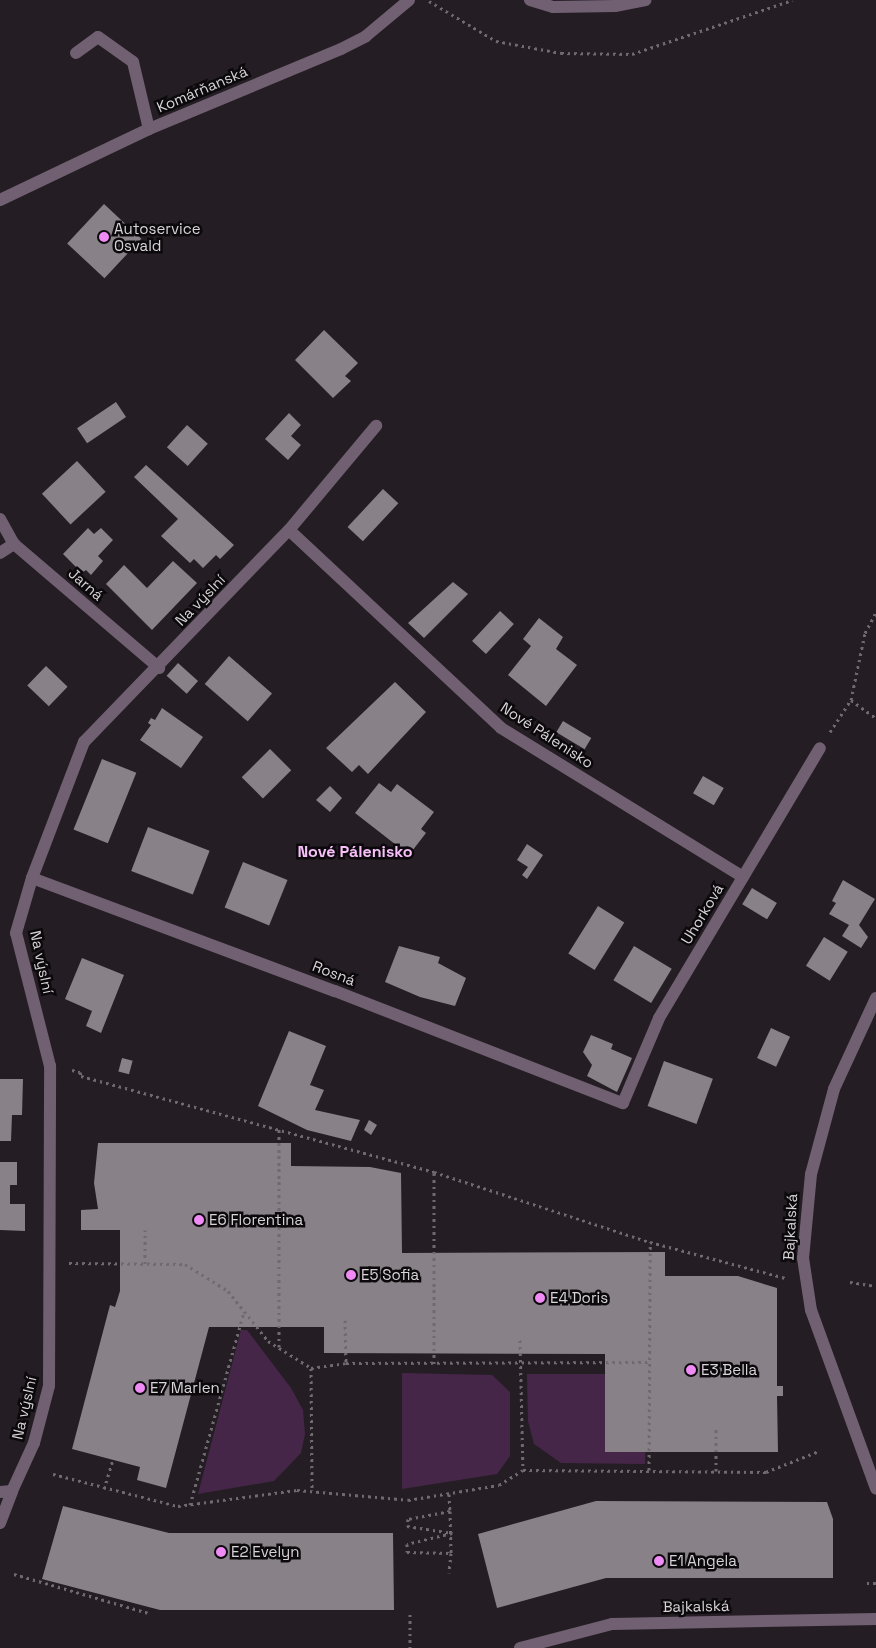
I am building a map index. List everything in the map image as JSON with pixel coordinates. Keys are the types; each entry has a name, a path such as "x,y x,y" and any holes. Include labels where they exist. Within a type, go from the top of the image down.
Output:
{"street":[{"name":"Komárňanská","path":"0,200 149,128 341,49 366,36 410,0"},
{"path":"530,0 553,7 615,6 645,0"},
{"path":"76,53 98,37 133,62 149,128"},
{"name":"Na výslní","path":"0,1523 6,1492 34,1443 49,1386 50,1066 16,933 32,878 84,742 159,668 289,530 376,426"},
{"name":"Jarná","path":"0,519 14,544 159,668"},
{"name":"Nové Pálenisko","path":"289,530 501,728 743,877"},
{"path":"0,553 14,544"},
{"name":"Uhorková","path":"624,1103 658,1018 820,748"},
{"name":"Rosná","path":"32,878 336,990 624,1103"},
{"name":"Bajkalská","path":"876,998 834,1089 810,1174 802,1258 811,1310 876,1489"},
{"name":"Bajkalská","path":"520,1648 612,1624 876,1619"}],"path":[{"path":"427,0 447,16 496,41 561,53 632,54 792,0"},
{"path":"820,748 851,700 865,633 876,612"},
{"path":"851,700 876,718"},
{"path":"81,1076 434,1172 650,1242 786,1278"},
{"path":"279,1129 279,1348"},
{"path":"434,1172 434,1364"},
{"path":"145,1230 145,1264"},
{"path":"649,1470 650,1242"},
{"path":"68,1263 186,1264 228,1290 268,1341 311,1368 346,1363 520,1364 650,1362"},
{"path":"850,1282 876,1286"},
{"path":"190,1505 244,1311"},
{"path":"346,1320 346,1363"},
{"path":"520,1340 523,1470"},
{"path":"311,1368 312,1491"},
{"path":"716,1429 716,1471"},
{"path":"53,1474 104,1489 178,1506 312,1491 408,1500 499,1485 523,1470 766,1472 819,1451"},
{"path":"104,1489 112,1460"},
{"path":"449,1494 452,1533 449,1573"},
{"path":"450,1511 408,1519 407,1526 452,1533"},
{"path":"451,1553 406,1552 407,1544 452,1533"},
{"path":"14,1574 148,1613"},
{"path":"866,1583 876,1583"},
{"path":"410,1614 410,1648"}],"shaded area":[{"path":"241,1330 247,1330 291,1388 303,1410 305,1434 301,1453 274,1481 198,1494"},
{"path":"402,1373 492,1375 510,1392 510,1456 497,1474 402,1489"},
{"path":"527,1374 647,1374 645,1464 561,1463 534,1444 528,1421"}],"building":[{"path":"104,204 141,239 104,278 67,243"},
{"path":"324,330 358,363 345,376 351,381 333,398 295,360"},
{"path":"116,402 126,417 87,443 77,428"},
{"path":"289,413 301,425 291,436 301,445 288,460 265,439"},
{"path":"187,425 208,444 188,466 167,447"},
{"path":"77,461 106,492 71,524 42,494"},
{"path":"146,465 234,545 220,559 216,555 203,568 194,559 190,563 161,536 178,519 134,477"},
{"path":"383,489 398,503 363,541 348,527"},
{"path":"88,528 94,534 101,528 113,540 98,556 103,561 91,575 86,570 82,573 63,554"},
{"path":"173,561 197,583 152,630 106,584 124,565 147,588"},
{"path":"453,582 468,594 424,638 408,623"},
{"path":"500,611 514,624 486,654 472,641"},
{"path":"539,618 563,637 556,649 577,665 546,706 508,675 531,646 523,639"},
{"path":"229,656 272,693 248,721 205,684"},
{"path":"178,663 198,681 187,694 167,676"},
{"path":"46,666 68,687 49,706 27,685"},
{"path":"395,682 426,712 368,774 359,765 352,772 326,748"},
{"path":"162,708 203,737 181,768 140,740 151,725 148,723 151,718 155,720"},
{"path":"563,721 591,738 585,749 556,732"},
{"path":"270,749 291,770 263,798 242,777"},
{"path":"102,759 136,773 108,843 74,829"},
{"path":"703,776 724,788 714,805 693,793"},
{"path":"379,783 391,792 397,784 434,812 421,829 426,833 409,855 355,813"},
{"path":"330,786 342,798 330,812 316,800"},
{"path":"148,827 210,851 193,895 131,871"},
{"path":"527,844 543,855 527,879 522,875 528,867 517,860"},
{"path":"243,862 288,880 269,925 225,907"},
{"path":"843,880 875,899 859,925 868,937 861,948 842,936 849,925 829,914 836,903 832,901"},
{"path":"752,888 777,903 767,919 742,904"},
{"path":"598,906 624,922 595,970 568,953"},
{"path":"824,937 848,952 830,981 806,966"},
{"path":"399,946 440,957 438,963 466,978 455,1006 420,997 385,982"},
{"path":"634,946 672,969 651,1003 613,980"},
{"path":"82,958 124,975 101,1033 86,1026 92,1011 65,999"},
{"path":"771,1028 790,1037 776,1067 757,1058"},
{"path":"289,1031 326,1046 310,1085 324,1090 315,1110 360,1120 351,1141 307,1130 258,1106"},
{"path":"591,1035 613,1044 611,1049 632,1058 617,1092 587,1076 592,1065 583,1052"},
{"path":"122,1058 133,1061 129,1074 118,1072"},
{"path":"664,1061 713,1079 696,1124 648,1106"},
{"path":"0,1079 23,1079 22,1115 12,1115 11,1141 0,1141"},
{"path":"369,1120 377,1125 371,1135 364,1130"},
{"path":"98,1143 291,1143 291,1166 370,1167 401,1173 402,1253 665,1252 665,1276 738,1276 777,1288 777,1386 783,1386 783,1396 777,1396 778,1452 605,1452 605,1354 324,1353 324,1327 209,1327 166,1488 137,1480 140,1467 72,1449 110,1305 115,1307 120,1291 120,1230 81,1230 81,1210 98,1209 94,1183"},
{"path":"0,1162 17,1162 17,1185 10,1185 10,1204 25,1204 25,1231 0,1230"},
{"name":"E1 Angela","path":"596,1501 827,1502 833,1519 833,1578 606,1578 497,1608 478,1534"},
{"name":"E2 Evelyn","path":"63,1506 169,1533 393,1533 394,1610 160,1610 42,1579"}],"place":[{"name":"Autoservice Osvald","path":"104,237"},
{"name":"E6 Florentina","path":"199,1220"},
{"name":"E5 Sofia","path":"351,1275"},
{"name":"E4 Doris","path":"540,1298"},
{"name":"E3 Bella","path":"691,1370"},
{"name":"E7 Marlen","path":"140,1388"},
{"name":"E2 Evelyn","path":"221,1552"},
{"name":"E1 Angela","path":"659,1561"}],"district":[{"name":"Nové Pálenisko","path":"355,852"}]}
